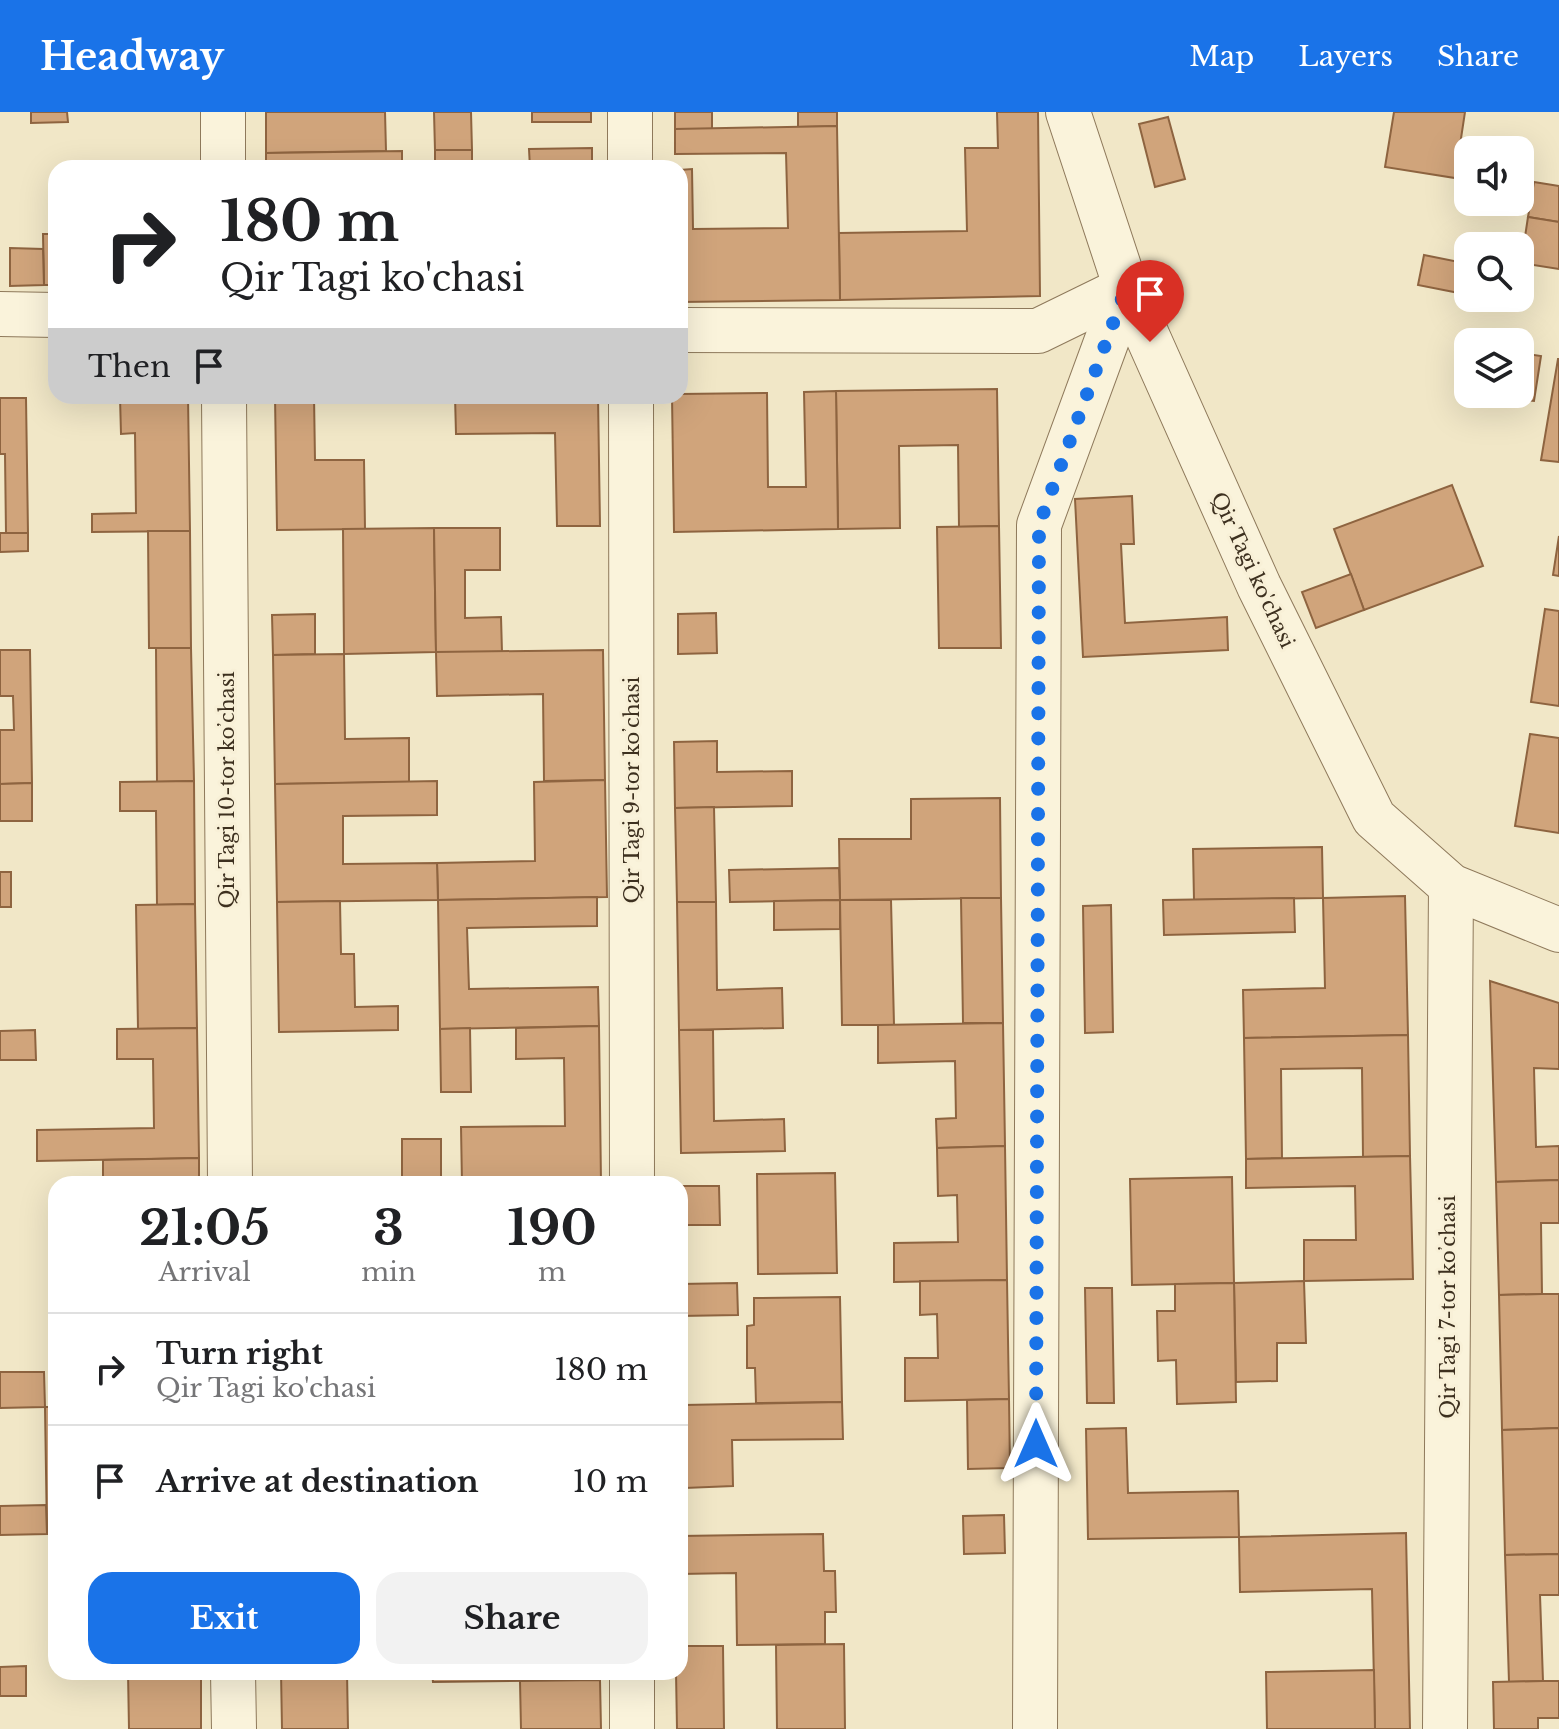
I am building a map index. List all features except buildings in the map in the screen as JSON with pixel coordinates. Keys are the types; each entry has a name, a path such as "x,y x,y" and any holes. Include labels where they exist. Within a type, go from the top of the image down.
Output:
{"street":[{"path":"223,112 223,160"},
{"path":"630,112 630,160"},
{"name":"Qir Tagi ko'chasi","path":"1068,112 1126,288 1259,586 1374,818 1451,886 1559,930"},
{"path":"688,330 1038,331 1126,288"},
{"path":"1035,1729 1039,525 1126,288"},
{"path":"0,314 48,315"},
{"name":"Qir Tagi 10-tor koʼchasi","path":"224,404 230,1176"},
{"name":"Qir Tagi 9-tor koʼchasi","path":"631,404 632,1176"},
{"name":"Qir Tagi 7-tor koʼchasi","path":"1445,1729 1451,886"},
{"path":"233,1680 234,1729"},
{"path":"632,1680 632,1729"}],"route":[{"path":"1036,1444 1039,525 1126,288 1150,342"}]}
